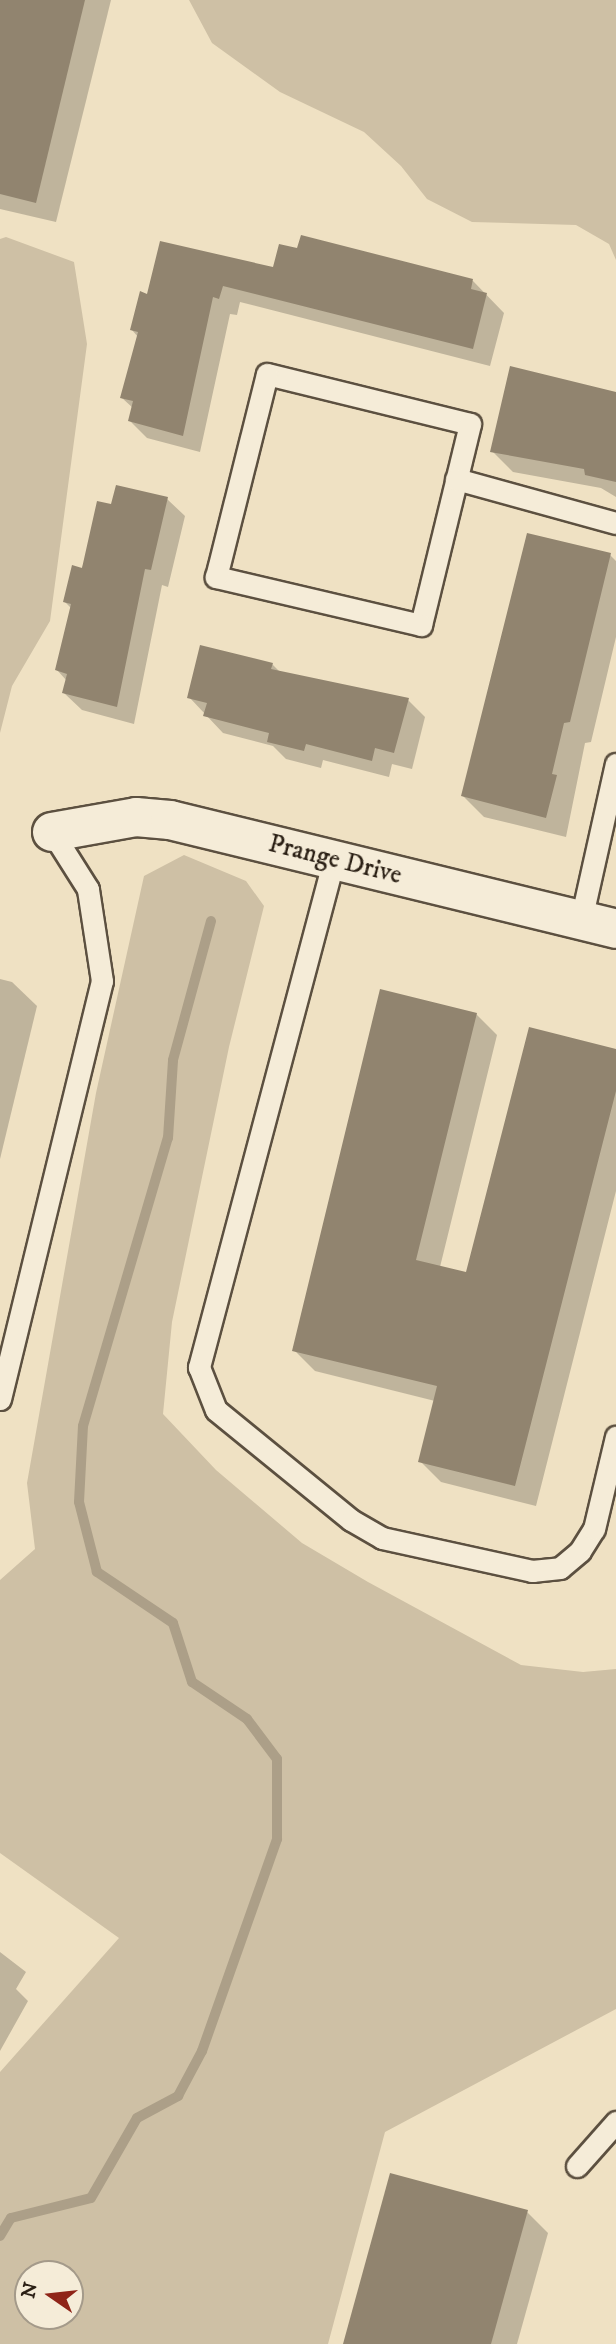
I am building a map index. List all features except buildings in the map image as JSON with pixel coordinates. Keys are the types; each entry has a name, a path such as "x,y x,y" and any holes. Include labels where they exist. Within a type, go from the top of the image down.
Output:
{"street":[{"name":"Prange Drive","path":"52,832 136,817 170,820 599,924"}],"lane":[{"path":"267,374 470,424 456,479 421,625 216,577 267,374"},
{"path":"456,479 616,523"},
{"path":"599,924 616,764"},
{"path":"0,1399 102,981 97,926 88,889 52,832"},
{"path":"334,859 199,1367 216,1410 351,1520 382,1538 533,1571 560,1568 580,1552 594,1529 616,1437"},
{"path":"577,2166 616,2122"}],"shaded area":[{"path":"189,0 616,0 616,260 609,244 576,225 472,222 427,199 401,166 364,132 280,92 212,43"},
{"path":"6,237 74,262 87,344 50,621 12,686 0,733 0,239"},
{"path":"184,855 246,881 264,906 229,1047 172,1322 163,1414 216,1470 302,1543 368,1582 521,1665 583,1672 616,1669 616,2009 385,2132 328,2344 0,2344 0,2072 119,1938 0,1853 0,1580 35,1549 27,1483 96,1093 144,876"}],"waterway":[{"path":"0,2236 11,2218 91,2198 137,2118 178,2096 202,2051 277,1839 277,1759 247,1719 192,1682 173,1623 97,1572 79,1502 83,1426 168,1138 173,1060 211,921"}]}
